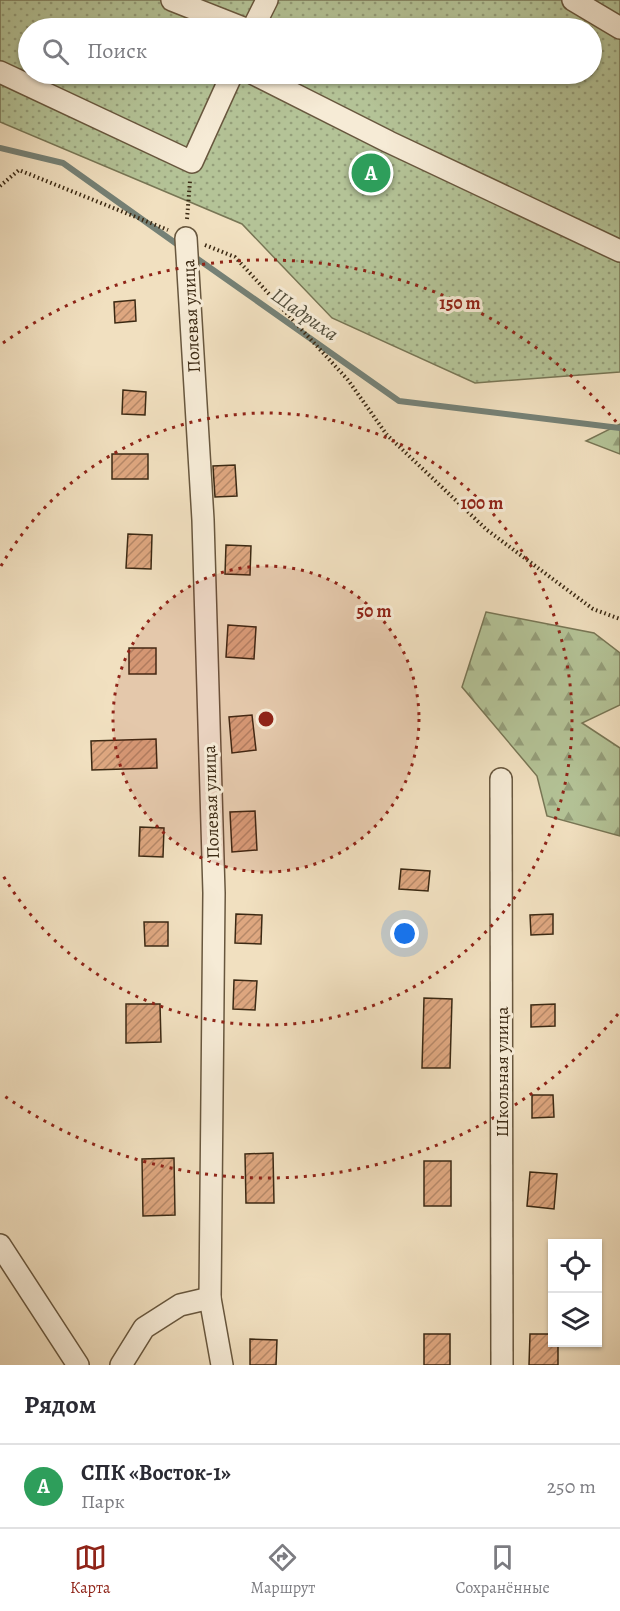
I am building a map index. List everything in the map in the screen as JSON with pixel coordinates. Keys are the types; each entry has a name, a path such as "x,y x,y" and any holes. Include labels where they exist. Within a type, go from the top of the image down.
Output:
{"street":[{"path":"172,0 218,18"},
{"path":"258,18 267,0"},
{"path":"573,0 620,28"},
{"path":"0,72 18,80"},
{"path":"26,84 192,162 227,84"},
{"path":"274,84 389,142 620,251"},
{"name":"Полевая улица","path":"186,238 203,520 214,893 210,1298 222,1365"},
{"name":"Школьная улица","path":"501,779 502,1365"},
{"path":"0,1245 78,1365"},
{"path":"121,1365 144,1328 180,1305 210,1298"}],"path":[{"path":"186,238 192,162"},
{"path":"0,186 19,170 235,257 348,380 387,435 487,530 593,609 620,619"}],"green space":[{"path":"0,0 620,0 620,372 475,383 332,318 242,224 0,122"},
{"path":"620,424 620,454 586,441"},
{"path":"486,612 594,633 620,653 620,705 582,723 620,748 620,836 547,816 537,776 462,687"}],"building":[{"path":"135,300 136,321 115,323 114,302"},
{"path":"123,390 146,392 145,415 122,414"},
{"path":"112,454 148,454 148,479 112,479"},
{"path":"235,465 237,496 215,497 213,466"},
{"path":"128,534 152,535 151,569 126,568"},
{"path":"226,545 251,546 250,575 225,574"},
{"path":"228,625 256,627 254,659 226,657"},
{"path":"129,648 156,648 156,674 129,674"},
{"path":"252,715 256,750 232,753 229,717"},
{"path":"156,739 157,768 92,770 91,741"},
{"path":"255,811 257,850 232,852 230,812"},
{"path":"140,827 164,828 163,857 139,856"},
{"path":"401,869 430,871 428,891 399,889"},
{"path":"236,914 262,915 261,944 235,943"},
{"path":"553,914 553,934 531,935 530,915"},
{"path":"144,922 168,922 168,946 145,946"},
{"path":"234,980 257,981 255,1010 233,1009"},
{"path":"424,998 452,999 450,1068 422,1068"},
{"path":"126,1004 160,1004 161,1042 126,1043"},
{"path":"555,1004 555,1026 531,1027 531,1005"},
{"path":"532,1095 553,1095 554,1117 532,1118"},
{"path":"273,1153 274,1203 246,1203 245,1154"},
{"path":"174,1158 175,1215 143,1216 142,1159"},
{"path":"424,1161 451,1161 451,1206 424,1206"},
{"path":"530,1172 557,1174 554,1209 527,1206"},
{"path":"424,1334 450,1334 450,1365 424,1365"},
{"path":"530,1334 548,1334 548,1347 558,1347 558,1365 529,1365"},
{"path":"250,1339 277,1340 276,1365 250,1365"}],"waterway":[{"name":"Шадриха","path":"0,148 63,163 181,247"},
{"name":"Шадриха","path":"192,255 399,401 620,428"}],"place":[{"name":"СПК «Восток-1»","path":"371,173"}]}
